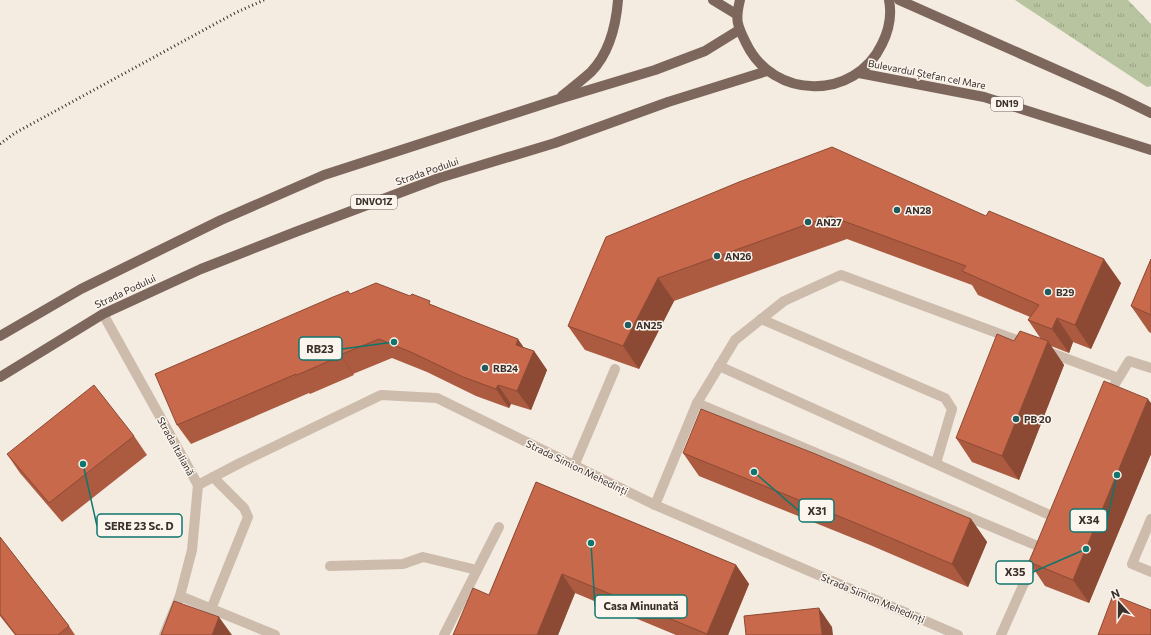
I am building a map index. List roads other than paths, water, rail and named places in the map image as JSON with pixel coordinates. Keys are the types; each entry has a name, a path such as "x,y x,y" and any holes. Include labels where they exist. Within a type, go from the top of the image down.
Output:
{"main road":[{"path":"559,99 591,71 602,57 611,41 616,20 618,0"},
{"path":"713,0 736,14"},
{"path":"740,0 736,14 739,30 750,51 767,70 790,83 813,87 837,84 859,73 876,56 887,34 891,10 889,0"},
{"path":"898,0 1151,112"},
{"name":"Strada Podului","path":"0,336 81,290 221,220 324,175 559,99 655,70 705,51 739,30"},
{"name":"Strada Podului","path":"0,377 103,314 201,269 439,178 554,143 668,102 767,70"},
{"name":"Bulevardul Ștefan cel Mare","path":"859,73 984,97 1151,150"}],"street":[{"path":"655,505 697,403 735,340 784,301 841,275 1118,378"},
{"name":"Strada Italiană","path":"103,314 198,485 192,550 180,596 164,635"},
{"path":"761,319 945,398 952,409 936,464"},
{"path":"1112,392 1118,378 1129,361 1151,368"},
{"path":"719,366 936,464 1056,514 1001,635"},
{"path":"574,466 614,369"},
{"name":"Strada Simion Mehedinți","path":"198,485 381,394 437,398 655,505 958,635"},
{"path":"697,403 1040,547"},
{"path":"211,609 248,517 244,508 213,477"},
{"path":"1151,519 1132,564 1151,572"},
{"path":"444,635 499,527"},
{"path":"330,566 403,564 423,557 477,570"},
{"path":"180,596 275,635"}],"railway":[{"path":"0,144 15,133 235,13 264,0"}],"place":[{"name":"AN28","path":"897,210"},
{"name":"AN27","path":"808,222"},
{"name":"AN26","path":"717,256"},
{"name":"B29","path":"1048,292"},
{"name":"AN25","path":"628,325"},
{"name":"RB23","path":"394,342"},
{"name":"RB24","path":"485,368"},
{"name":"PB 20","path":"1016,419"},
{"name":"SERE 23 Sc. D","path":"83,464"},
{"name":"X31","path":"754,472"},
{"name":"X34","path":"1117,475"},
{"name":"Casa Minunată","path":"591,543"},
{"name":"X35","path":"1086,549"}]}
